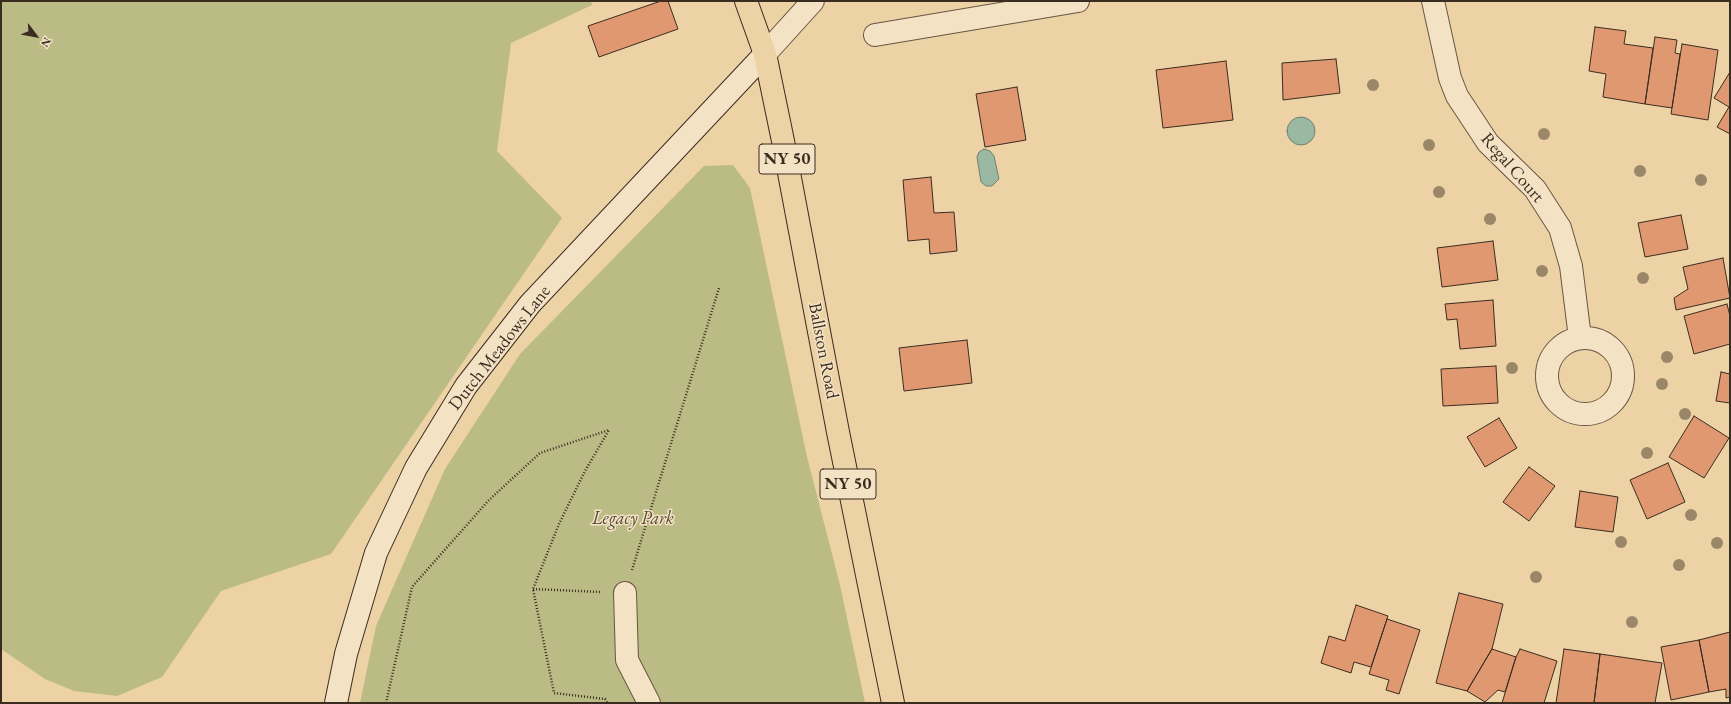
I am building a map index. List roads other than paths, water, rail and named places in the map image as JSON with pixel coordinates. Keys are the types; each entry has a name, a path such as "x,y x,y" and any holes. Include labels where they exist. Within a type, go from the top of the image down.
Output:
{"main road":[{"name":"Ballston Road","path":"746,1 765,54 785,149 838,432 893,703"}],"street":[{"name":"Dutch Meadows Lane","path":"336,703 346,654 376,553 416,468 466,386 530,304 813,1"},
{"path":"875,35 1078,1"},
{"name":"Regal Court","path":"1433,1 1450,78 1458,96 1488,143 1534,189 1560,228 1571,266 1580,338"},
{"path":"625,593 627,660 649,703"}],"park label":[{"name":"Legacy Park","path":"633,519"}]}
